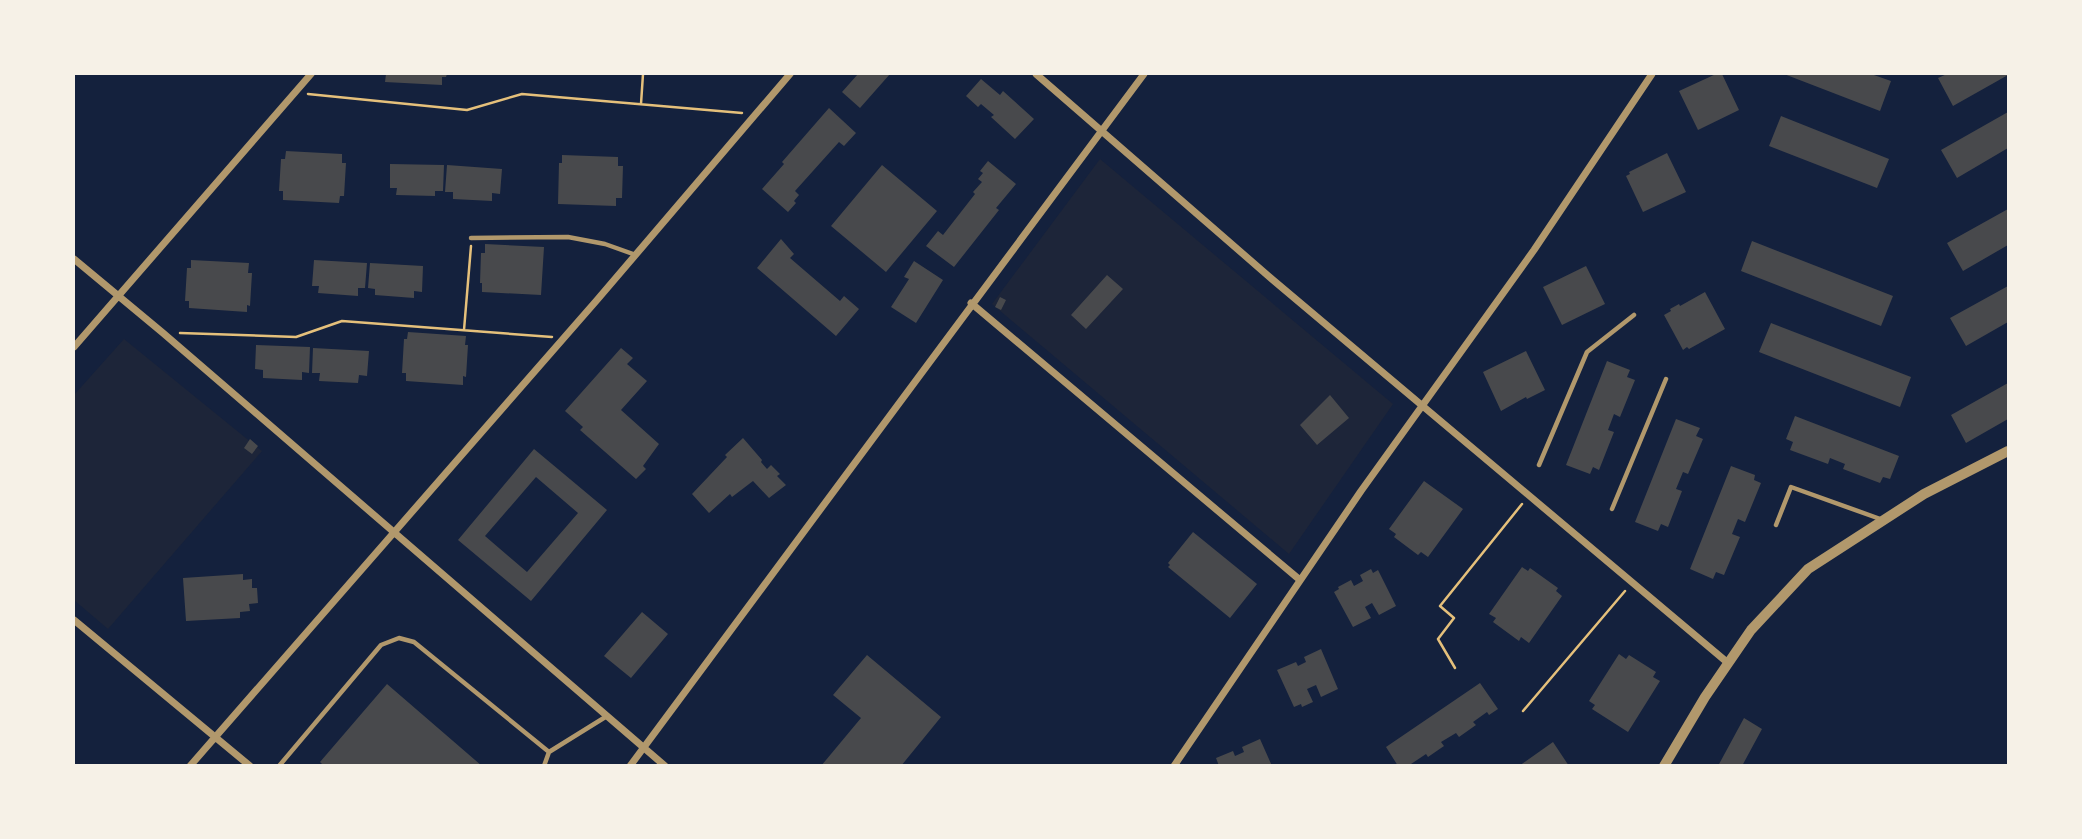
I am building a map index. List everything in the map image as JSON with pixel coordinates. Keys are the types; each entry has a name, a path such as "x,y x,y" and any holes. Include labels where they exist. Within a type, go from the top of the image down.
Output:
{"street":[{"path":"74,347 311,74"},
{"path":"190,765 636,255 790,74"},
{"path":"1036,74 1273,280 1728,663"},
{"path":"630,765 874,438 971,303 1144,74"},
{"path":"1174,765 1421,405 1534,250 1652,74"},
{"path":"74,259 665,765"},
{"path":"971,303 1300,580"},
{"path":"1664,765 1751,630 1808,569 1924,494 2008,450"},
{"path":"74,620 250,765"}],"lane":[{"path":"471,238 568,237 605,244 636,255"},
{"path":"1539,465 1587,352 1634,315"},
{"path":"1612,509 1666,379"},
{"path":"1776,525 1791,487 1884,520"},
{"path":"279,765 381,645 399,638 414,642 549,752"},
{"path":"544,765 549,752 607,716"}],"path":[{"path":"641,104 643,74"},
{"path":"294,93 467,110 522,94 755,114"},
{"path":"464,330 471,238"},
{"path":"163,333 296,337 342,321 564,337"},
{"path":"1455,668 1438,639 1454,618 1440,606 1529,496"},
{"path":"1523,711 1632,583"}],"shaded area":[{"path":"1100,159 1393,404 1289,554 992,304"},
{"path":"124,339 262,451 108,629 74,600 74,395"}],"building":[{"path":"386,74 447,74 442,77 442,85 385,82"},
{"path":"858,74 890,74 860,108 842,92"},
{"path":"1716,74 1722,74 1739,110 1698,130 1679,91"},
{"path":"1784,74 1871,74 1891,81 1880,111"},
{"path":"1947,74 2008,75 1953,106 1938,78"},
{"path":"981,79 1000,95 1003,91 1034,119 1015,139 991,117 994,115 981,104 978,107 966,96"},
{"path":"829,108 856,133 844,146 839,142 795,191 799,195 788,212 762,189"},
{"path":"2008,112 2008,148 1957,178 1941,150"},
{"path":"1781,116 1889,159 1877,188 1769,146"},
{"path":"286,151 342,154 342,163 346,163 344,196 340,196 339,203 283,200 283,191 279,191 281,159 285,159"},
{"path":"1667,153 1686,192 1643,212 1626,176"},
{"path":"562,155 618,157 618,166 623,166 622,198 616,198 616,206 558,204 559,163 562,163"},
{"path":"988,161 1016,184 954,267 926,246 938,231 943,235 975,194 973,192 982,182 978,179 983,173 980,171"},
{"path":"390,164 444,165 443,191 435,191 435,196 396,195 397,188 390,188"},
{"path":"447,165 502,169 500,194 492,193 492,201 453,199 453,192 445,192"},
{"path":"882,165 937,211 886,272 831,226"},
{"path":"2008,209 2008,245 1963,271 1947,243"},
{"path":"781,239 794,254 790,258 840,301 844,296 859,309 836,336 757,268"},
{"path":"1752,241 1893,296 1881,326 1741,271"},
{"path":"485,244 544,247 541,295 482,292 481,253 485,253"},
{"path":"191,260 249,263 248,273 252,273 250,306 247,305 247,312 189,308 189,301 185,301 187,268 191,268"},
{"path":"314,260 367,263 365,288 358,288 358,296 318,293 319,286 312,286"},
{"path":"914,261 943,280 916,323 891,307 909,279 904,277"},
{"path":"370,263 423,266 422,292 414,291 414,298 375,295 375,289 368,288"},
{"path":"1586,266 1605,304 1562,325 1543,287"},
{"path":"1107,275 1123,289 1086,329 1071,315"},
{"path":"2008,286 2008,322 1966,346 1950,318"},
{"path":"1705,292 1725,329 1683,350 1664,315 1671,311 1670,309"},
{"path":"1000,297 1006,300 1001,310 995,307"},
{"path":"1771,323 1911,377 1900,407 1759,352"},
{"path":"408,332 466,336 465,345 468,345 463,385 406,381 406,373 402,373 404,339 407,339"},
{"path":"256,345 310,347 309,373 302,372 302,380 263,378 263,370 255,369"},
{"path":"313,348 369,351 367,376 359,375 358,383 319,381 320,373 312,373"},
{"path":"621,348 633,358 627,364 647,381 621,410 659,444 643,466 646,469 636,479 580,430 583,427 565,411"},
{"path":"1526,351 1545,390 1501,411 1483,372"},
{"path":"1607,361 1630,370 1627,377 1635,380 1620,417 1614,414 1608,430 1614,432 1599,470 1593,467 1590,474 1566,465"},
{"path":"2008,383 2008,419 1966,443 1951,415"},
{"path":"1330,395 1349,418 1317,445 1300,425"},
{"path":"1795,416 1899,456 1890,479 1883,477 1880,483 1843,469 1845,464 1830,458 1828,464 1790,450 1793,442 1786,439"},
{"path":"1676,419 1700,428 1696,436 1703,439 1688,474 1683,472 1676,489 1682,491 1668,527 1661,524 1658,531 1635,522"},
{"path":"743,438 767,469 771,465 786,485 769,498 753,481 732,497 730,494 709,513 692,494"},
{"path":"250,439 258,446 252,454 244,448"},
{"path":"534,449 607,510 531,601 458,540","holes":["536,477 578,513 527,572 485,536"]},
{"path":"1731,466 1755,475 1754,480 1761,483 1745,522 1738,519 1732,534 1740,537 1724,575 1716,572 1713,579 1690,569"},
{"path":"1424,481 1463,509 1428,557 1421,552 1418,555 1394,537 1396,534 1389,529"},
{"path":"1193,532 1257,584 1230,618 1168,567 1168,563"},
{"path":"1522,567 1528,571 1530,568 1558,588 1556,591 1562,596 1529,643 1521,637 1519,641 1493,622 1496,618 1489,614"},
{"path":"1371,569 1373,573 1378,570 1396,606 1379,615 1372,603 1365,607 1371,618 1353,627 1334,592 1351,580 1354,586 1363,581 1360,575"},
{"path":"243,574 243,580 252,579 252,588 257,588 258,603 249,604 250,611 240,612 240,618 186,621 183,578"},
{"path":"642,612 668,634 631,678 604,656"},
{"path":"1321,649 1338,689 1321,697 1316,685 1307,689 1313,702 1294,707 1277,670 1296,662 1298,666 1306,662 1304,657"},
{"path":"1619,654 1626,659 1629,655 1656,672 1653,677 1660,681 1628,732 1592,709 1595,705 1589,701"},
{"path":"867,655 941,717 901,766 821,766 861,718 833,695"},
{"path":"1480,683 1498,709 1489,715 1487,712 1473,722 1476,725 1459,737 1456,733 1441,742 1444,746 1428,757 1426,754 1411,764 1413,766 1398,766 1386,747"},
{"path":"387,684 482,766 324,766 320,762"},
{"path":"1744,718 1762,729 1742,766 1718,766"},
{"path":"1260,739 1272,766 1219,766 1216,758 1233,751 1235,756 1244,752 1242,747"},
{"path":"1553,742 1569,766 1519,766"}]}
